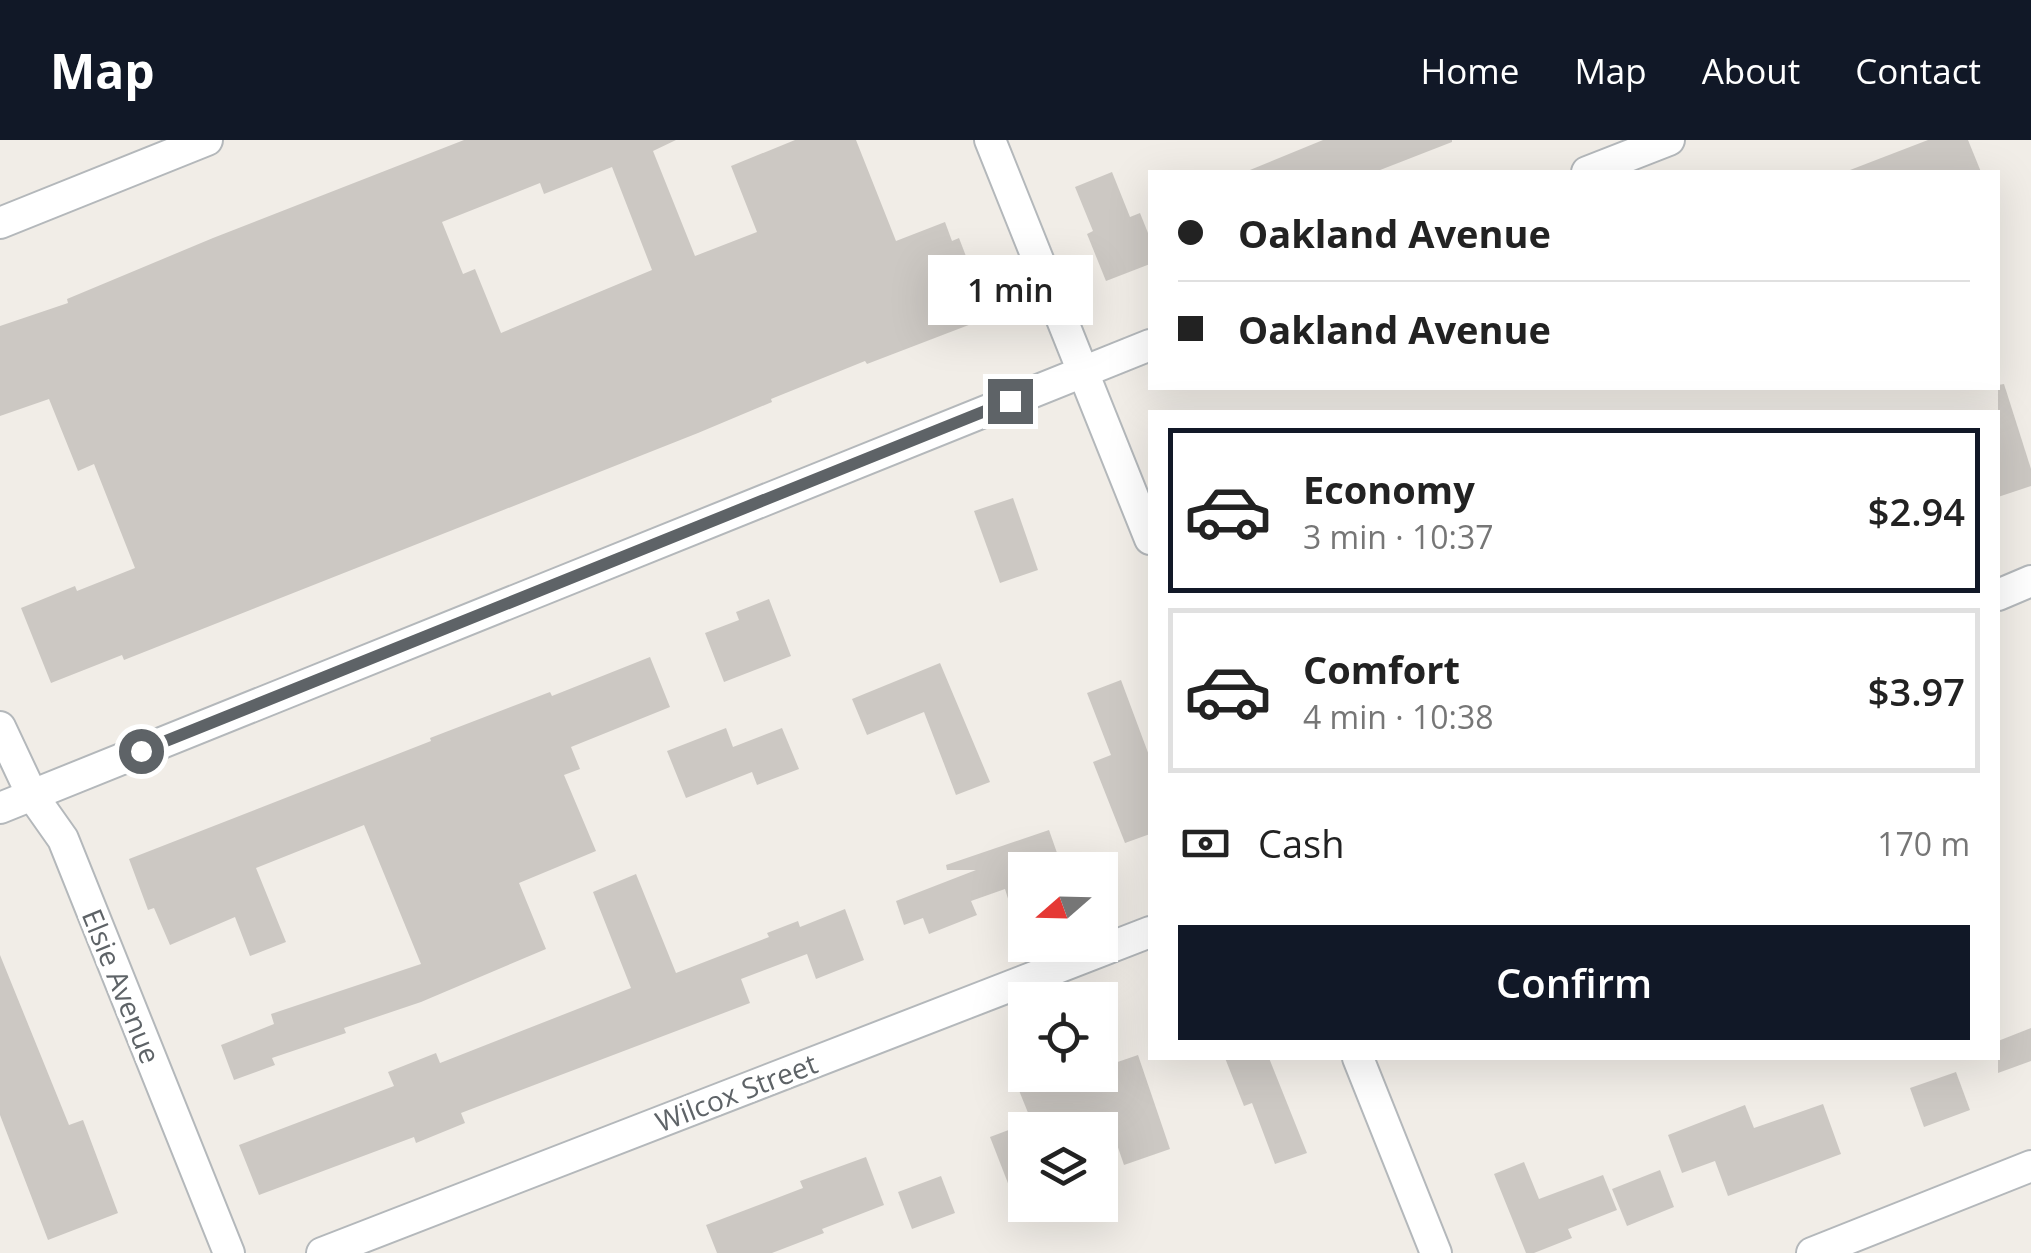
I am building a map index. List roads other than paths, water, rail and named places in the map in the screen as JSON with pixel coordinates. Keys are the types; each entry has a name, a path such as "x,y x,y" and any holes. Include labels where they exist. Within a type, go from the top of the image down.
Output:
{"street":[{"path":"0,223 207,140"},
{"path":"990,140 1148,534"},
{"path":"1591,170 1669,140"},
{"path":"0,808 1148,346"},
{"path":"2000,594 2031,581"},
{"name":"Elsie Avenue","path":"0,727 32,795 63,839 229,1253"},
{"name":"Wilcox Street","path":"322,1253 1148,933"},
{"path":"1359,1060 1436,1253"},
{"path":"1812,1253 2031,1166"}]}
